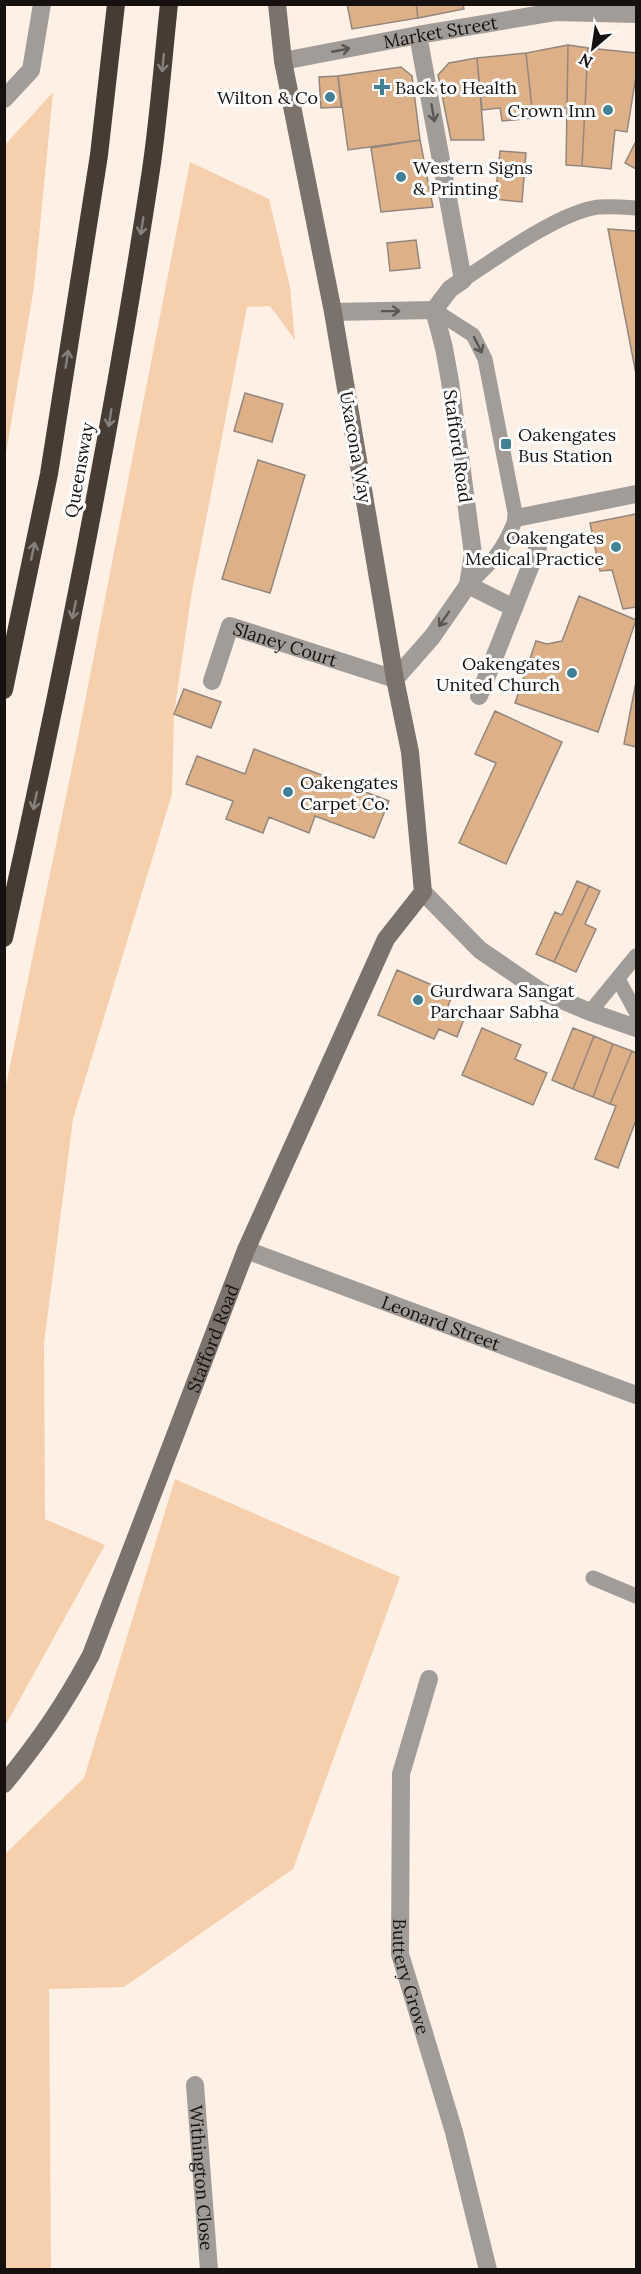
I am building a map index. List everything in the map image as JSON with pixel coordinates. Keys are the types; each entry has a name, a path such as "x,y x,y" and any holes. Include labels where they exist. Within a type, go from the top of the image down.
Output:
{"highway":[{"name":"Queensway","path":"4,690 49,474 99,155 116,4"},
{"name":"Queensway","path":"4,938 37,792 99,484 151,168 170,4"}],"street":[{"path":"4,99 31,70 42,4"},
{"name":"Uxacona Way","path":"277,4 283,61 333,312 395,679 410,753 423,892"},
{"name":"Market Street","path":"283,61 555,12 636,14"},
{"path":"333,312 434,310 450,290 463,280 418,35"},
{"name":"Stafford Road","path":"395,679 432,637 468,585 473,554 450,381 434,310"},
{"path":"516,518 636,494"},
{"path":"479,696 538,547"},
{"path":"468,585 514,609"},
{"name":"Slaney Court","path":"212,681 230,626 395,679"},
{"path":"423,892 480,950 540,991 636,1028"},
{"name":"Stafford Road","path":"4,1784 39,1742 65,1703 91,1655 246,1250 386,939 423,892"},
{"name":"Leonard Street","path":"246,1250 636,1395"},
{"name":"Buttery Grove","path":"429,1679 401,1774 400,1954 454,2132 488,2270"},
{"name":"Withington Close","path":"195,2085 209,2270"}],"lane":[{"path":"463,280 530,237 573,214 597,207 636,208"},
{"path":"434,310 473,335 485,359 516,518 508,541 495,559 468,585"},
{"path":"590,1012 636,956"},
{"path":"618,979 636,1012"},
{"path":"593,1578 636,1596"}],"shaded area":[{"path":"53,92 34,287 5,459 5,145"},
{"path":"190,162 269,199 290,287 295,340 270,306 247,307 191,597 174,714 172,794 73,1119 44,1343 45,1519 105,1545 5,1726 5,1090 74,758"},
{"path":"175,1479 400,1577 293,1869 124,1987 49,1989 51,2269 5,2269 5,1854 84,1778"}],"building":[{"path":"347,4 416,4 418,18 352,29"},
{"path":"416,4 463,4 464,9 418,18"},
{"path":"568,45 567,108 532,108 526,53"},
{"path":"568,45 588,48 582,166 566,165"},
{"name":"Crown Inn","path":"588,48 636,53 636,76 627,132 615,130 611,169 582,166"},
{"path":"526,53 533,118 502,121 500,108 482,110 477,58"},
{"path":"477,58 484,140 451,140 438,75 449,63"},
{"path":"401,67 412,76 420,140 348,150 338,76"},
{"name":"Wilton & Co","path":"338,76 341,107 321,108 319,77"},
{"name":"Western Signs & Printing","path":"420,140 433,207 381,212 371,148"},
{"path":"636,141 636,169 625,163"},
{"path":"500,151 526,153 522,202 495,199"},
{"path":"608,229 636,231 636,374"},
{"path":"416,240 420,268 390,271 387,243"},
{"path":"245,393 283,404 272,442 234,431"},
{"path":"258,460 305,475 270,593 222,579"},
{"name":"Oakengates Medical Practice","path":"636,514 636,607 623,609 612,570 600,571 590,523"},
{"name":"Oakengates United Church","path":"579,596 636,620 598,732 515,703 536,641 547,644 562,641"},
{"path":"636,682 636,747 624,744"},
{"path":"184,689 221,702 211,728 174,714"},
{"path":"495,711 562,742 506,864 459,843 496,763 475,754"},
{"name":"Oakengates Carpet Co.","path":"254,749 389,801 374,838 315,816 309,833 269,817 263,833 226,819 233,801 186,784 197,756 245,774"},
{"path":"577,881 589,886 554,962 536,954 555,912 562,915"},
{"path":"589,886 600,891 585,924 596,929 576,972 554,962"},
{"name":"Gurdwara Sangat Parchaar Sabha","path":"397,970 453,994 448,1006 466,1014 457,1037 439,1029 434,1039 378,1015"},
{"path":"482,1028 521,1045 515,1059 547,1073 533,1105 462,1075"},
{"path":"573,1028 594,1036 573,1089 552,1080"},
{"path":"594,1036 613,1044 593,1097 573,1089"},
{"path":"613,1044 632,1051 610,1104 593,1097"},
{"path":"632,1051 636,1053 636,1120 618,1168 595,1159 616,1106 610,1104"}],"place":[{"name":"Back to Health","path":"382,87"},
{"name":"Wilton & Co","path":"330,97"},
{"name":"Crown Inn","path":"608,110"},
{"name":"Western Signs & Printing","path":"401,177"},
{"name":"Oakengates Bus Station","path":"506,444"},
{"name":"Oakengates Medical Practice","path":"616,547"},
{"name":"Oakengates United Church","path":"572,673"},
{"name":"Oakengates Carpet Co.","path":"288,792"},
{"name":"Gurdwara Sangat Parchaar Sabha","path":"418,1000"}]}
